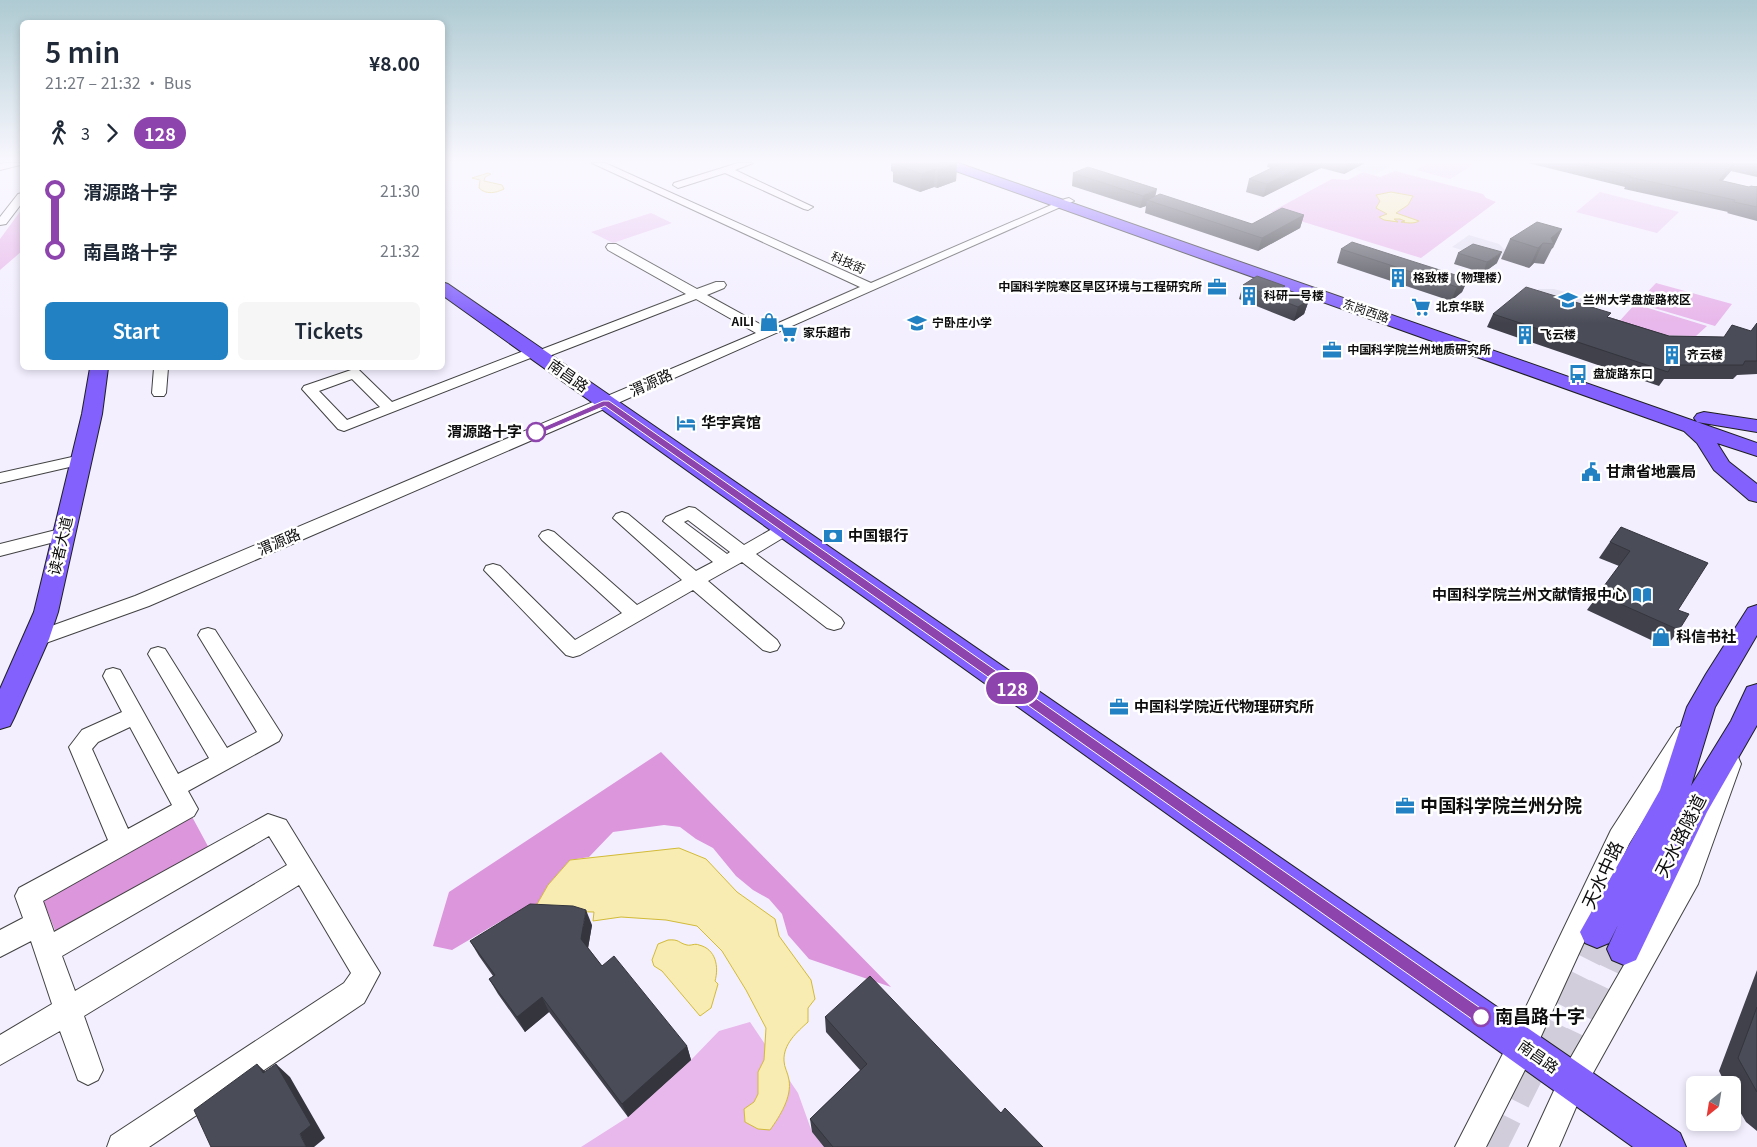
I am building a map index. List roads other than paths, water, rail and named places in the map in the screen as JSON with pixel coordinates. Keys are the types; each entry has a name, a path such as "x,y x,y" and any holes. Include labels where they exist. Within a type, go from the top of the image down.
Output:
{"main road":[{"name":"东岗西路","path":"1106,217 1667,414 1757,450"},
{"name":"南昌路","path":"446,293 537,354 1666,1147"},
{"name":"读者大道","path":"0,718 6,694 36,639 46,612 100,370"},
{"name":"东岗西路","path":"1667,414 1757,440"},
{"path":"1667,414 1757,426"},
{"path":"1667,414 1700,434 1721,466 1757,495"},
{"name":"天水中路","path":"1701,707 1757,614"},
{"name":"天水路隧道","path":"1597,932 1674,792 1701,707"},
{"name":"天水路隧道","path":"1624,949 1696,804 1753,707"}],"street":[{"path":"2,222 6,217"},
{"name":"科技街","path":"715,217 870,287"},
{"name":"渭源路","path":"36,639 142,601 606,403 1032,217"},
{"path":"612,247 766,333"},
{"path":"390,408 354,373 310,389 344,426 720,285"},
{"path":"159,393 162,370"},
{"path":"0,478 81,460"},
{"path":"726,563 672,521 689,512 834,624"},
{"path":"622,518 770,645"},
{"path":"493,570 573,650 785,529"},
{"path":"0,550 64,534"},
{"path":"548,536 636,615"},
{"path":"174,788 271,735 208,635"},
{"path":"158,654 222,762"},
{"path":"88,1070 28,896 186,809 113,676"},
{"name":"天水中路","path":"1470,1147 1522,1046 1620,837 1701,707"},
{"path":"1543,1147 1573,1082 1689,876 1753,707"},
{"path":"122,844 80,746 90,736 135,716"},
{"path":"47,950 268,824 277,826 366,973 354,993 122,1147"},
{"path":"0,1051 303,869"},
{"path":"0,944 38,923"}],"tunnel":[{"path":"1489,1147 1597,932"},
{"path":"1568,1067 1624,949"}],"place":[{"name":"格致楼（物理楼）","path":"1398,278"},
{"name":"中国科学院寒区旱区环境与工程研究所","path":"1217,287"},
{"name":"科研一号楼","path":"1249,296"},
{"name":"兰州大学盘旋路校区","path":"1568,300"},
{"name":"北京华联","path":"1421,307"},
{"name":"AILI","path":"769,322"},
{"name":"宁卧庄小学","path":"917,323"},
{"name":"家乐超市","path":"788,333"},
{"name":"飞云楼","path":"1525,335"},
{"name":"中国科学院兰州地质研究所","path":"1332,350"},
{"name":"齐云楼","path":"1672,355"},
{"name":"盘旋路东口","path":"1578,374"},
{"name":"华宇宾馆","path":"686,423"},
{"name":"渭源路十字","path":"536,432"},
{"name":"甘肃省地震局","path":"1591,472"},
{"name":"中国银行","path":"833,536"},
{"name":"中国科学院兰州文献情报中心","path":"1642,595"},
{"name":"科信书社","path":"1661,637"},
{"name":"中国科学院近代物理研究所","path":"1119,707"},
{"name":"中国科学院兰州分院","path":"1405,806"},
{"name":"南昌路十字","path":"1481,1017"}]}
